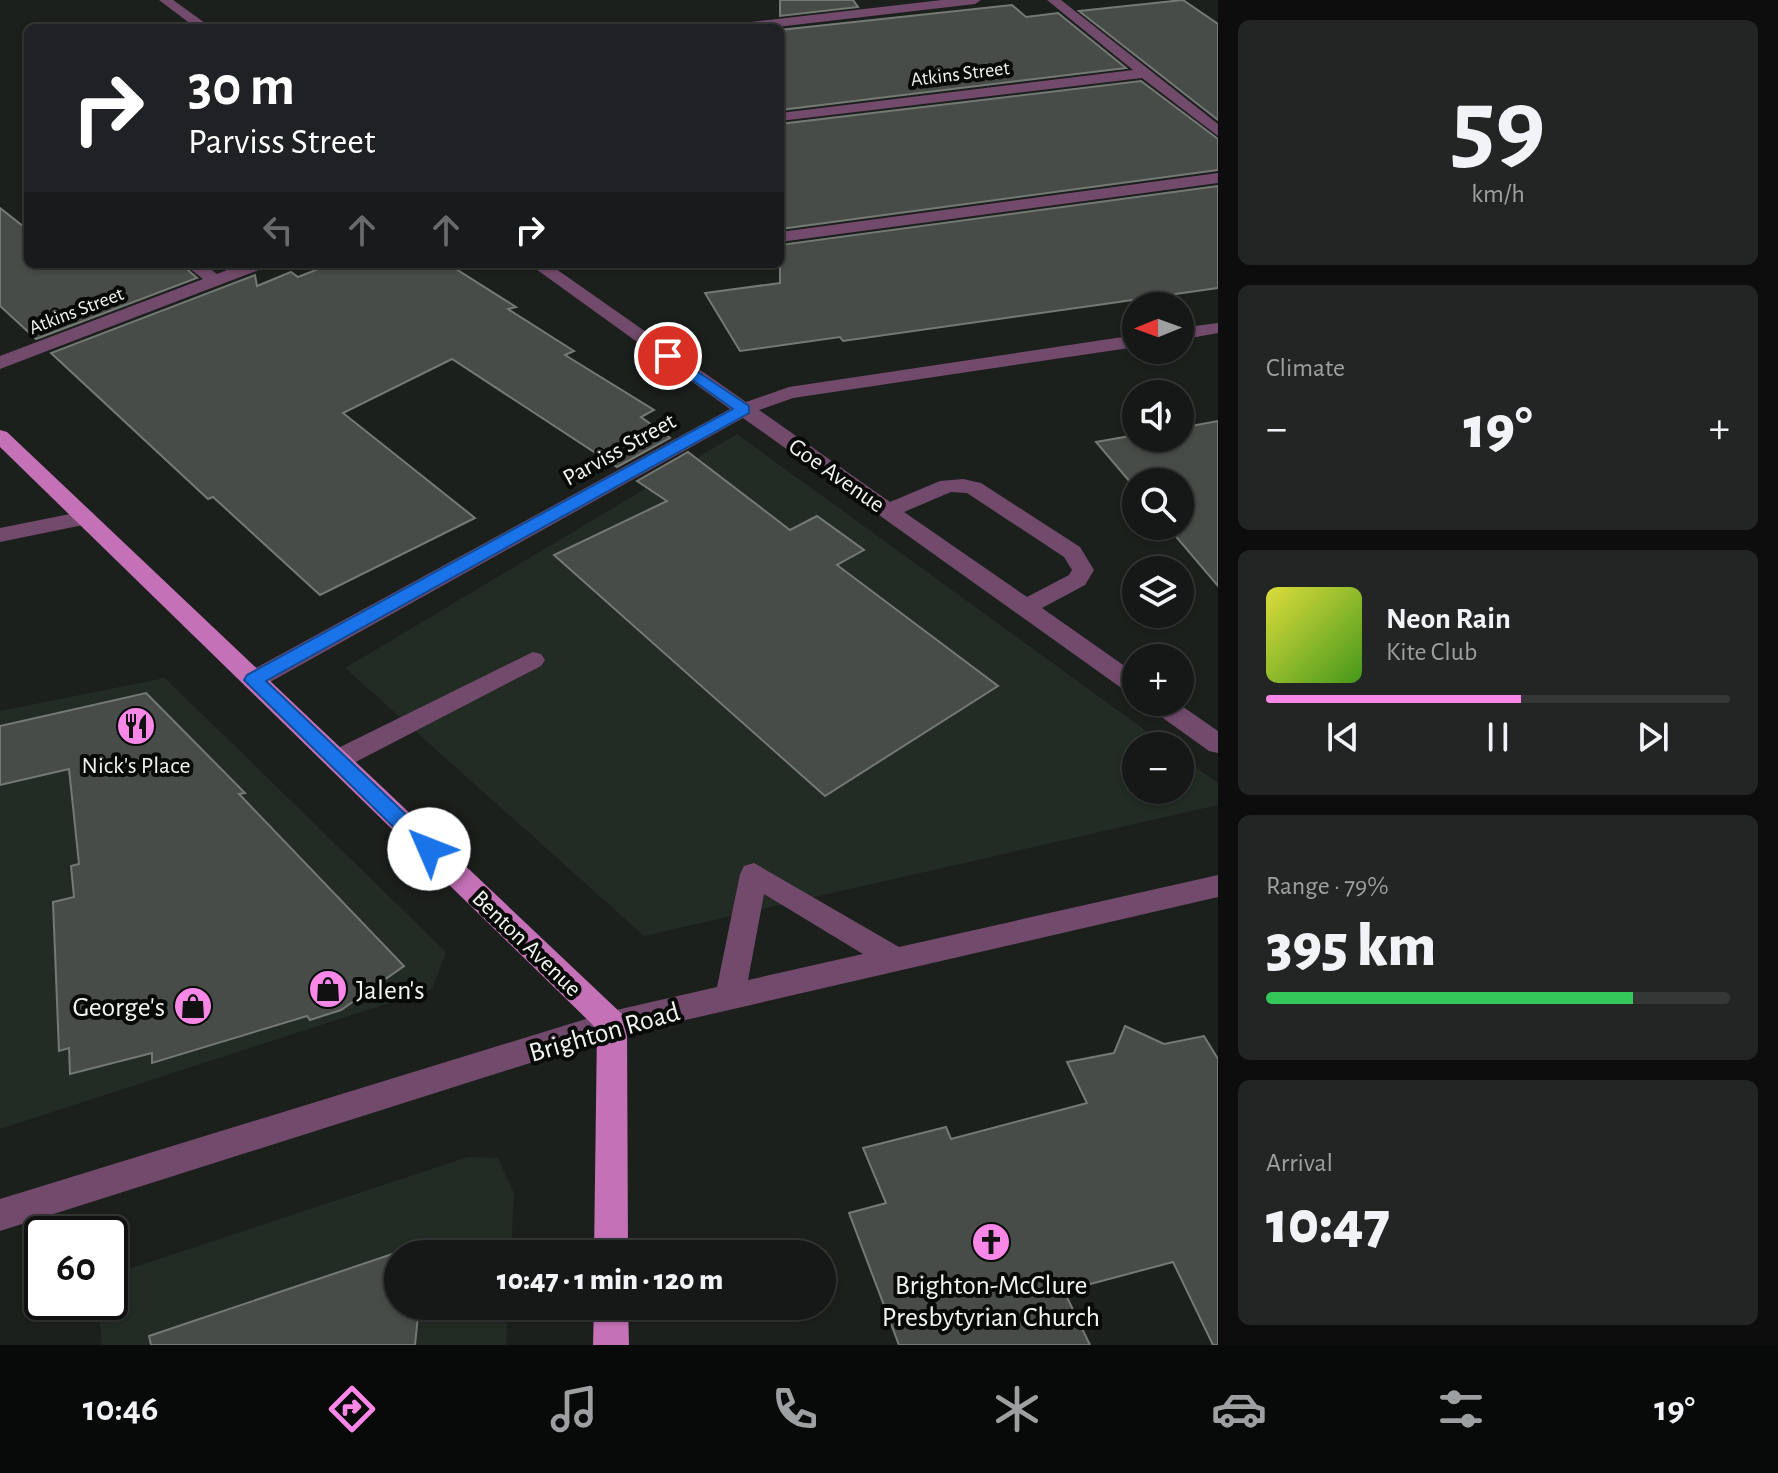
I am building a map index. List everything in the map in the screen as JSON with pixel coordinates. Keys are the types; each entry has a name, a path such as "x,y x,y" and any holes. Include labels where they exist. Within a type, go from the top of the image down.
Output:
{"main road":[{"name":"Benton Avenue","path":"0,436 612,1024"},
{"path":"611,1240 612,1024"},
{"path":"611,1320 611,1345"}],"street":[{"path":"165,0 199,24"},
{"path":"768,24 975,0"},
{"path":"1053,0 1218,131"},
{"name":"Atkins Street","path":"784,117 1145,73"},
{"path":"784,236 1218,178"},
{"path":"198,268 215,280"},
{"name":"Atkins Street","path":"0,363 247,268"},
{"name":"Goe Avenue","path":"544,268 1122,676"},
{"path":"1194,332 1218,328"},
{"name":"Parviss Street","path":"254,680 744,409 789,393 1122,343"},
{"path":"888,511 943,485 963,484 974,488 1072,552 1083,570 1077,580 1025,608"},
{"path":"0,535 85,518"},
{"path":"337,760 533,660"},
{"path":"1178,716 1218,744"},
{"path":"730,997 754,874 895,959"},
{"name":"Brighton Road","path":"0,1215 612,1024 1218,886"}],"shaded area":[{"path":"737,434 1148,732 1122,732 1122,804 1194,804 1194,766 1218,783 1218,805 644,936 345,668"},
{"path":"165,678 446,952 432,989 0,1129 0,711"},
{"path":"468,1157 498,1158 514,1193 512,1240 384,1240 384,1320 507,1320 506,1345 102,1345 100,1320 128,1320 128,1269"}],"building":[{"path":"780,0 853,0 858,7 780,16"},
{"path":"1183,0 1218,24 1218,120 1079,11"},
{"path":"1012,5 1026,17 1058,13 1126,68 784,110 784,30"},
{"path":"1141,81 1218,139 1218,170 784,228 784,124"},
{"path":"1218,186 1218,288 1190,292 1122,292 1122,302 843,341 840,337 740,351 705,293 780,283 780,268 784,268 784,244"},
{"path":"0,208 24,227 24,268 186,268 197,278 36,339 0,306"},
{"path":"321,268 454,268 516,307 508,309 574,351 565,355 654,410 641,417 670,438 617,467 452,359 343,413 475,518 320,595 213,497 208,499 51,353 255,275 257,286 291,272 298,277"},
{"path":"1218,421 1218,586 1179,540 1194,540 1194,468 1122,468 1122,473 1096,442 1122,437 1122,452 1194,452 1194,425"},
{"path":"688,452 790,530 817,516 864,550 837,565 998,686 825,796 554,555 667,501 637,481"},
{"path":"146,693 245,793 239,794 404,966 341,1010 310,1020 307,1016 152,1063 152,1053 70,1074 69,1048 59,1051 53,902 74,897 71,866 79,864 69,769 0,785 0,726"},
{"path":"1125,1026 1164,1044 1204,1036 1218,1059 1218,1345 1213,1345 1173,1262 1064,1291 1090,1345 899,1345 849,1213 886,1203 863,1148 946,1127 951,1139 1087,1103 1067,1062 1114,1053"},
{"path":"384,1257 384,1320 418,1320 415,1345 151,1345 149,1336"}],"place":[{"name":"Nick's Place","path":"136,726"},
{"name":"Jalen's","path":"328,989"},
{"name":"George's","path":"193,1006"},
{"name":"Brighton-McClure Presbytyrian Church","path":"991,1242"}],"route":[{"path":"429,849 254,680 744,409 668,356"}]}
